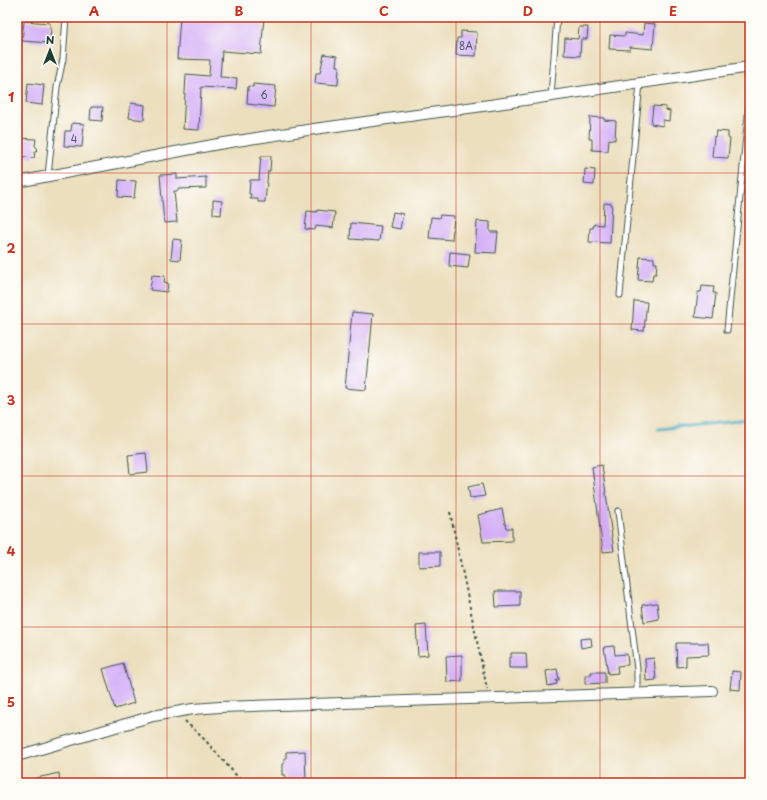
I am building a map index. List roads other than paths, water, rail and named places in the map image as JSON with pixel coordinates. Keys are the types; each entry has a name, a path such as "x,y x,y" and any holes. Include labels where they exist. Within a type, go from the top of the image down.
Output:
{"street":[{"path":"17,182 218,144 750,67"},
{"path":"17,756 153,716 172,712 220,707 712,691"}],"lane":[{"path":"48,176 57,87 63,59 66,17"},
{"path":"551,96 556,17"},
{"path":"620,296 640,83"},
{"path":"727,330 750,95"},
{"path":"618,511 636,669 637,693"}],"waterway":[{"path":"658,429 750,420"}]}
